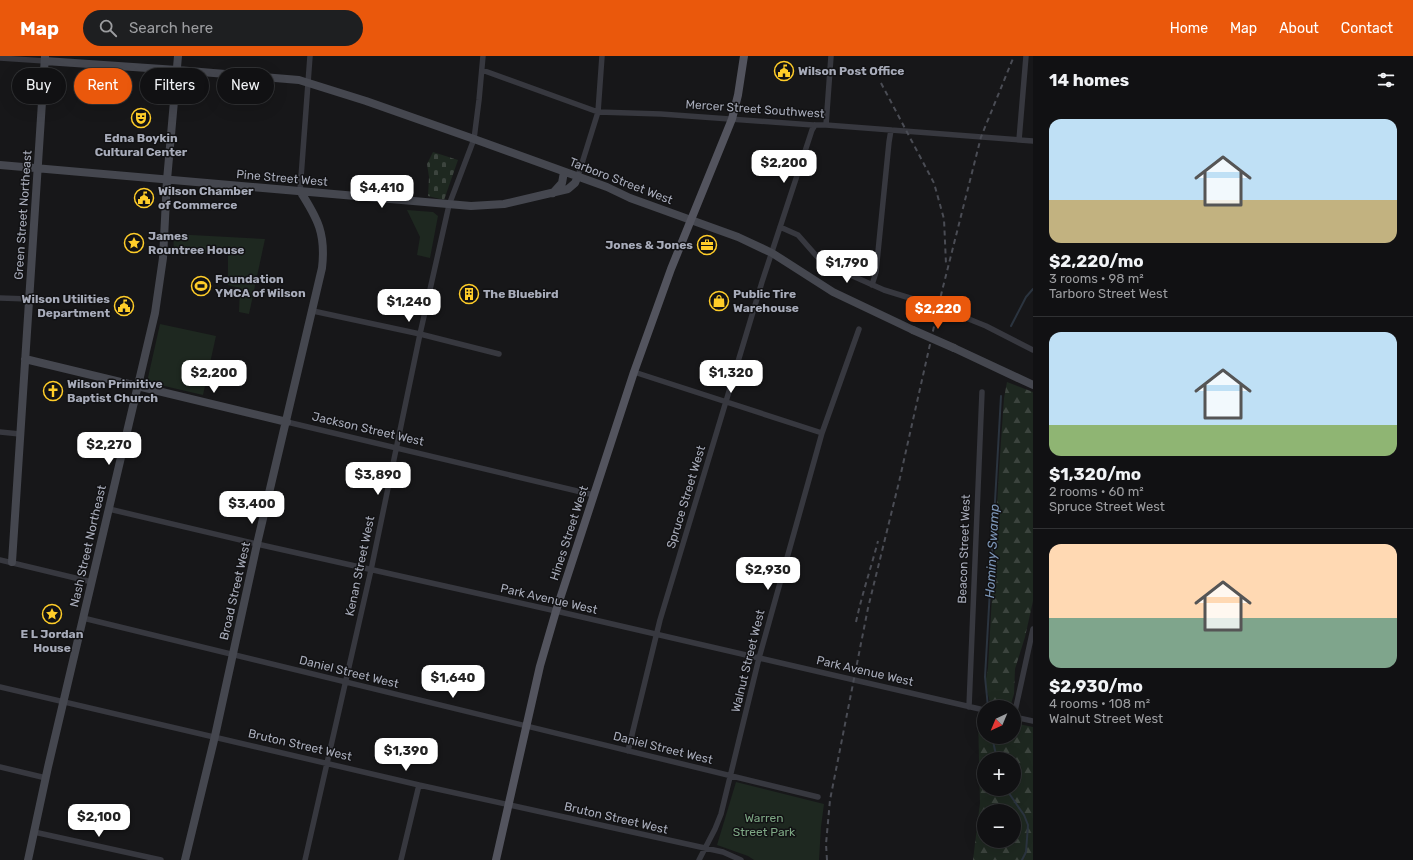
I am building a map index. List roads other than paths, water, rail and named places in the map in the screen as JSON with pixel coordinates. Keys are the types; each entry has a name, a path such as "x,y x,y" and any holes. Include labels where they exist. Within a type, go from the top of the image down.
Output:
{"main road":[{"name":"Hines Street West","path":"496,860 540,666 556,611 634,372 671,269 732,119 738,95 744,56"}],"street":[{"name":"Nash Street Northeast","path":"177,68 178,56"},
{"path":"300,191 310,56"},
{"name":"Kenan Street West","path":"306,860 371,570 420,334 449,205 474,139 484,56"},
{"path":"578,176 598,112 602,56"},
{"path":"826,125 831,56"},
{"path":"1019,140 1026,56"},
{"path":"0,58 45,58"},
{"name":"Tarboro Street West","path":"45,58 155,68"},
{"name":"Green Street Northeast","path":"12,562 45,58"},
{"name":"Mercer Street Southwest","path":"482,70 598,112 826,125 1033,141"},
{"name":"Tarboro Street West","path":"209,73 299,80 366,101 578,176 630,198 738,237 772,253 833,292 1033,385"},
{"name":"Nash Street Northeast","path":"28,860 155,313 161,280 167,180 174,104"},
{"name":"Spruce Street West","path":"628,751 660,620 780,227 812,130 815,125"},
{"path":"872,285 876,272 891,130"},
{"name":"Pine Street West","path":"0,165 449,205 488,206 568,190 575,183 578,176"},
{"path":"553,193 562,183 564,172"},
{"name":"Broad Street West","path":"185,860 215,736 257,544 287,422 322,268 323,247 321,233 317,220 300,191"},
{"path":"780,227 798,235 820,260 837,269 872,285 986,326 1033,350"},
{"path":"0,298 29,300"},
{"path":"313,311 420,334 499,354"},
{"name":"Walnut Street West","path":"699,860 719,819 759,658 822,433 859,329"},
{"name":"Jackson Street West","path":"25,359 594,495"},
{"path":"634,372 822,433"},
{"name":"Beacon Street West","path":"969,706 982,392"},
{"path":"0,432 20,434"},
{"name":"Park Avenue West","path":"109,509 977,708"},
{"path":"0,560 92,582"},
{"name":"Daniel Street West","path":"83,618 818,797"},
{"path":"1017,700 1033,629"},
{"name":"Bruton Street West","path":"0,687 215,736 419,785 723,852 741,860"},
{"path":"1021,718 1033,721"},
{"path":"0,767 46,778"},
{"path":"401,860 419,785"},
{"path":"34,832 161,860"}],"waterway":[{"name":"Hominy Swamp","path":"1011,326 1026,297 1033,289"},
{"name":"Hominy Swamp","path":"987,700 985,677 1001,396"},
{"name":"Hominy Swamp","path":"994,744 995,752"},
{"name":"Hominy Swamp","path":"1011,796 1024,815 1028,825 1026,852 1022,860"}],"railway":[{"path":"827,860 826,844 830,800 868,608 899,482 942,291 981,137 1014,56"},
{"path":"881,83 934,183 944,219 946,264"},
{"path":"856,622 878,541"}],"place":[{"name":"Wilson Post Office","path":"784,71"},
{"name":"Edna Boykin Cultural Center","path":"141,118"},
{"name":"Wilson Chamber of Commerce","path":"144,198"},
{"name":"James Rountree House","path":"134,243"},
{"name":"Jones & Jones","path":"707,245"},
{"name":"Foundation YMCA of Wilson","path":"201,286"},
{"name":"The Bluebird","path":"469,294"},
{"name":"Public Tire Warehouse","path":"719,301"},
{"name":"Wilson Utilities Department","path":"124,306"},
{"name":"Wilson Primitive Baptist Church","path":"53,391"},
{"name":"E L Jordan House","path":"52,614"}],"park label":[{"name":"Warren Street Park","path":"764,825"}]}
